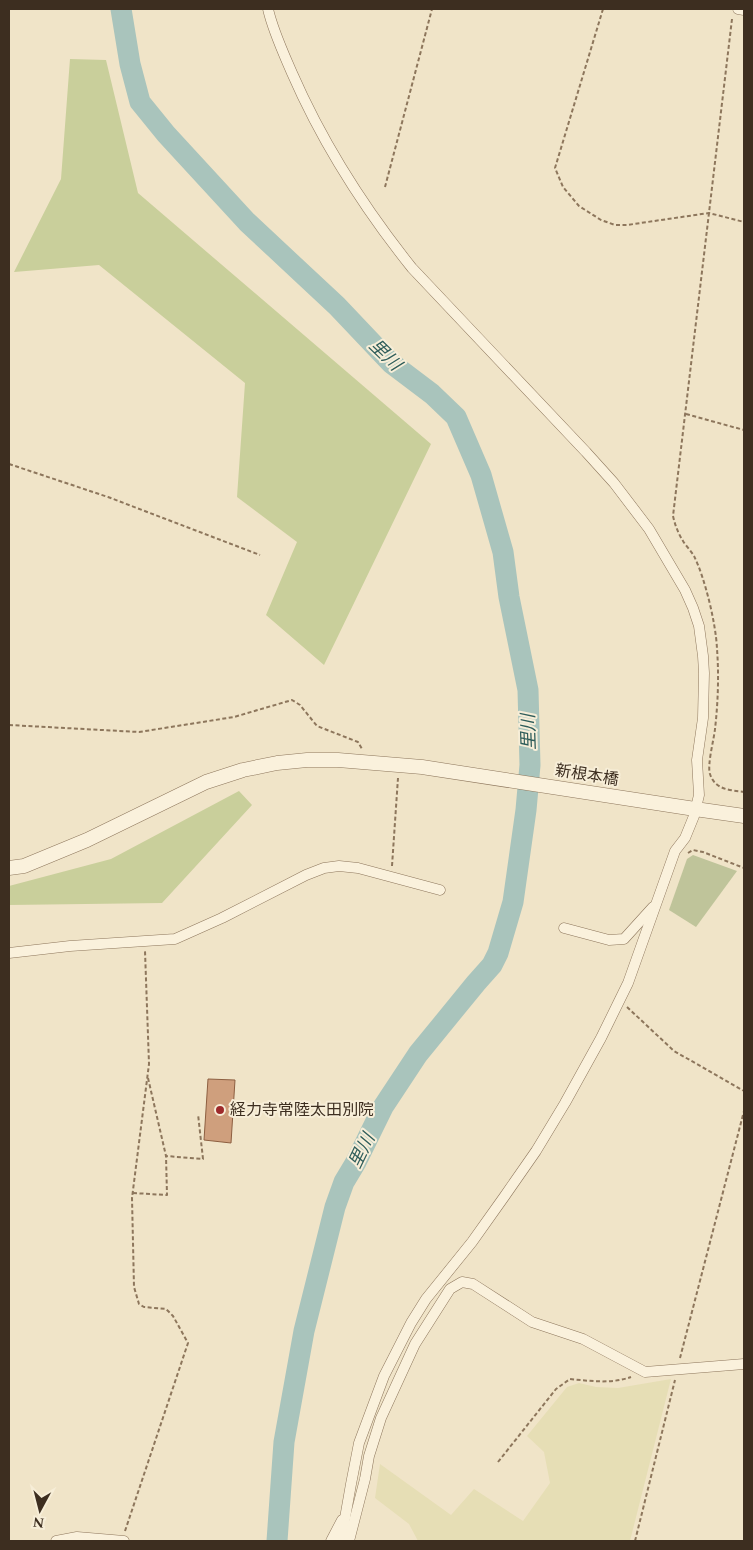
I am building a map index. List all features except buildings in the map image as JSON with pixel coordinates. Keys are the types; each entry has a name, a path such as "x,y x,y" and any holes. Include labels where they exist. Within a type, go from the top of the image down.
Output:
{"street":[{"path":"268,9 280,45 312,117 341,168 392,243 424,281 586,452 614,483 649,529 685,590 693,608 699,626 703,656 703,718 697,760 699,795 692,809 694,816 686,838 675,851 628,983 574,1087 536,1151 472,1242 426,1299 384,1376 359,1443 342,1541"},
{"path":"738,9 744,10"},
{"name":"新根本橋","path":"9,868 24,866 56,854 206,782 243,770 277,762 338,760 399,765 744,816"},
{"path":"9,954 70,946 175,939 324,868 339,866 358,868 440,890"},
{"path":"564,928 609,940 624,939 656,904"},
{"path":"414,1318 443,1294 462,1282 473,1284 532,1322 583,1339 644,1372 744,1364"},
{"path":"350,1541 369,1456 381,1418 415,1344 450,1289"},
{"path":"331,1541 345,1516"},
{"path":"56,1541 77,1537 123,1541"}],"path":[{"path":"384,186 432,9"},
{"path":"603,9 555,168 563,187 579,206 601,220 615,225 627,225 709,213 744,222"},
{"path":"701,576 694,555 683,541 673,516 732,18"},
{"path":"686,414 744,430"},
{"path":"9,464 108,497 260,554"},
{"path":"9,724 139,732 234,717 292,700 300,705 317,726 358,742 363,751"},
{"path":"391,878 399,765"},
{"path":"684,855 693,850 703,852 744,868"},
{"path":"123,1541 188,1343 173,1316 166,1309 144,1307 138,1304 134,1287 132,1193 149,1064 145,941"},
{"path":"628,983 627,1009 674,1051 744,1091"},
{"path":"132,1193 166,1195 166,1156 147,1076"},
{"path":"634,1541 744,1111"},
{"path":"166,1156 203,1159 198,1114"},
{"path":"498,1462 556,1389 570,1379 602,1382 623,1380 644,1372"}],"shaded area":[{"path":"671,1379 630,1541 418,1541 409,1524 375,1498 380,1464 451,1515 474,1489 523,1521 550,1483 544,1452 527,1436 567,1387 579,1383 596,1387 618,1388"}],"green space":[{"path":"70,59 106,60 138,193 431,444 324,665 266,615 297,542 237,497 245,383 99,265 14,272 61,179"},
{"path":"239,791 252,805 162,903 9,905 9,886 111,859"},
{"path":"693,855 737,871 696,927 669,910 687,859"}],"waterway":[{"name":"里川","path":"121,9 130,64 140,102 166,134 247,222 337,306 391,363 432,394 456,417 481,475 503,552 509,597 528,690 530,765 526,810 513,902 498,953 492,965 418,1054 383,1107 344,1182 335,1207 304,1331 284,1442 277,1541"}],"place":[{"name":"経力寺常陸太田別院","path":"220,1110"}]}
